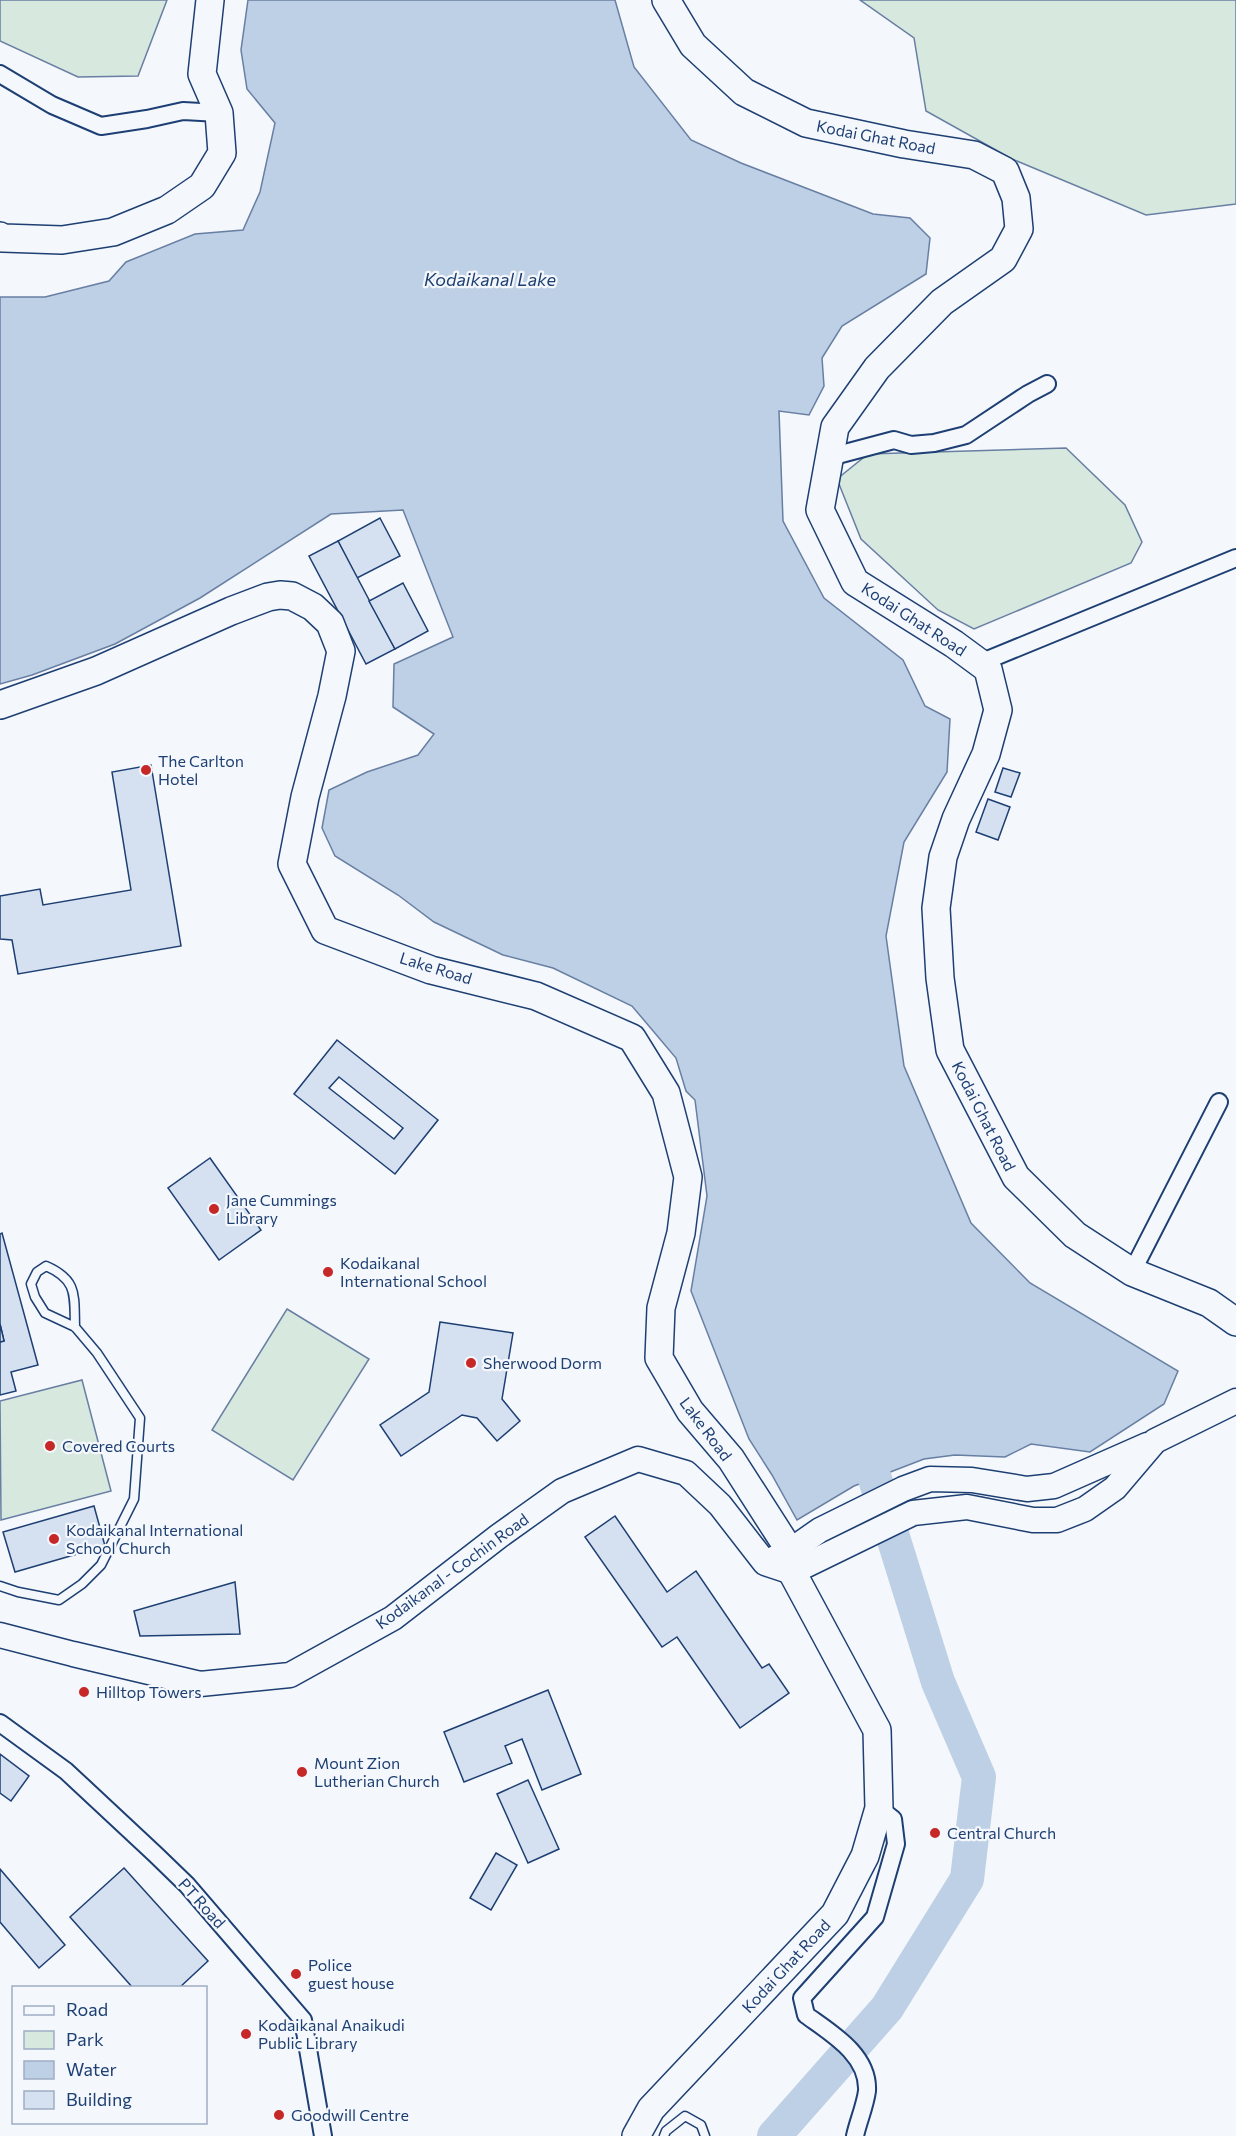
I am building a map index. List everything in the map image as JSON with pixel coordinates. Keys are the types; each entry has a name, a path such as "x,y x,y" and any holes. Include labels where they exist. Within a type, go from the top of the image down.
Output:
{"main road":[{"path":"0,236 3,238 62,240 113,232 167,210 202,186 222,153 219,112 202,74 210,0"},
{"name":"Kodai Ghat Road","path":"666,0 693,45 744,92 806,123 904,144 974,155 1005,171 1016,198 1019,229 1003,259 942,302 877,368 836,427 820,510 855,582 954,644 988,669 998,710 986,754 956,819 943,856 936,908 940,978 950,1050 1016,1177 1075,1235 1132,1272 1209,1303 1236,1322"},
{"name":"Lake Road","path":"3,707 96,671 268,597 280,595 303,600 330,623 341,651 332,696 305,797 292,864 325,930 431,970 536,996 632,1038 666,1093 688,1177 681,1233 661,1308 659,1358 690,1411 730,1459 791,1562"},
{"path":"791,1562 820,1530 930,1479 972,1480 1027,1489 1054,1486 1155,1441 1236,1401"},
{"path":"791,1562 834,1552 913,1512 967,1507 1034,1520 1057,1520 1085,1509 1115,1488 1155,1441"},
{"name":"Kodaikanal - Cochin Road","path":"0,1635 200,1684 290,1675 393,1618 499,1536 562,1491 638,1460 686,1473 720,1505 765,1563 791,1562"},
{"name":"Kodai Ghat Road","path":"636,2136 651,2109 835,1914 865,1856 879,1808 877,1730 791,1562"}],"street":[{"path":"0,74 52,105 100,126 183,111 219,112"},
{"path":"830,457 894,440 911,445 934,443 966,435 1047,384"},
{"path":"980,663 1236,558"},
{"path":"1132,1272 1219,1102"},
{"name":"PT Road","path":"0,1723 66,1771 187,1885 303,2020 320,2130 323,2136"},
{"path":"855,2136 867,2090 861,2063 840,2039 806,2015 802,1998 874,1917 896,1844 893,1819 879,1808"}],"lane":[{"path":"0,1586 59,1600 82,1584 101,1565 134,1499 140,1419 97,1353 75,1327 45,1313 35,1297 31,1284 37,1272 46,1266 61,1273 73,1289 75,1327"},
{"path":"664,2136 666,2131 686,2116 701,2125 705,2136"}],"green space":[{"path":"0,0 167,0 138,76 78,77 0,41"},
{"path":"860,0 1236,0 1236,204 1146,215 1012,159 926,111 914,38"},
{"path":"1066,448 1125,505 1142,542 1131,563 974,629 938,610 861,539 837,479 868,454"},
{"path":"287,1309 369,1359 293,1480 212,1430"},
{"name":"Covered Courts","path":"82,1380 111,1491 1,1520 0,1401"}],"water":[{"name":"Kodaikanal Lake","path":"248,0 615,0 634,67 691,140 741,163 873,214 910,218 930,238 926,274 842,326 822,358 824,386 809,415 779,411 783,521 824,598 903,660 925,706 950,719 947,772 904,842 886,936 904,1066 971,1223 1030,1283 1178,1371 1164,1404 1090,1452 1031,1444 1005,1457 955,1455 924,1459 854,1486 797,1520 749,1439 691,1291 707,1196 695,1100 686,1091 676,1058 632,1006 553,968 503,955 434,922 398,895 335,856 322,828 329,790 367,772 418,755 434,734 393,707 394,664 453,637 403,510 331,514 200,598 115,644 32,675 0,684 0,297 45,297 109,281 126,262 195,234 243,230 260,192 275,123 247,89 241,50"}],"building":[{"path":"380,518 400,556 357,578 338,541"},
{"path":"338,541 395,649 366,664 309,556"},
{"path":"403,583 428,631 395,649 369,601"},
{"path":"151,765 181,946 18,974 12,940 0,939 0,896 40,889 43,905 131,890 112,772"},
{"path":"1003,768 1020,773 1011,797 995,792"},
{"path":"988,799 1010,807 998,840 976,832"},
{"path":"337,1040 438,1120 395,1174 294,1094","holes":["339,1077 403,1128 394,1139 329,1088"]},
{"name":"Jane Cummings Library","path":"210,1158 261,1230 219,1260 168,1188"},
{"path":"2,1233 38,1365 11,1372 16,1391 0,1395 0,1342 4,1341 0,1324 0,1234"},
{"name":"Sherwood Dorm","path":"440,1322 513,1333 502,1399 520,1421 497,1441 477,1418 462,1415 401,1456 380,1425 429,1392"},
{"path":"0,1324 4,1341 0,1342"},
{"name":"Kodaikanal International School Church","path":"94,1506 105,1546 15,1572 3,1532"},
{"path":"615,1516 667,1592 696,1571 762,1668 769,1664 789,1693 740,1728 677,1637 662,1647 585,1537"},
{"path":"235,1582 240,1634 140,1636 134,1611"},
{"path":"548,1690 581,1774 542,1790 522,1739 505,1746 512,1763 464,1782 444,1732"},
{"path":"0,1754 29,1776 11,1801 0,1793"},
{"path":"528,1780 559,1849 528,1863 497,1794"},
{"path":"496,1853 517,1865 491,1910 470,1898"},
{"path":"124,1868 208,1961 181,1986 131,1986 70,1917"},
{"path":"0,1869 65,1945 39,1968 0,1922"}],"waterway":[{"path":"774,2136 887,2008 967,1879 979,1777 938,1682 861,1434"}],"place":[{"name":"The Carlton Hotel","path":"146,770"},
{"name":"Jane Cummings Library","path":"214,1209"},
{"name":"Kodaikanal International School","path":"328,1272"},
{"name":"Sherwood Dorm","path":"471,1363"},
{"name":"Covered Courts","path":"50,1446"},
{"name":"Kodaikanal International School Church","path":"54,1539"},
{"name":"Hilltop Towers","path":"84,1692"},
{"name":"Mount Zion Lutherian Church","path":"302,1772"},
{"name":"Central Church","path":"935,1833"},
{"name":"Police guest house","path":"296,1974"},
{"name":"Kodaikanal Anaikudi Public Library","path":"246,2034"},
{"name":"Goodwill Centre","path":"279,2115"}]}
